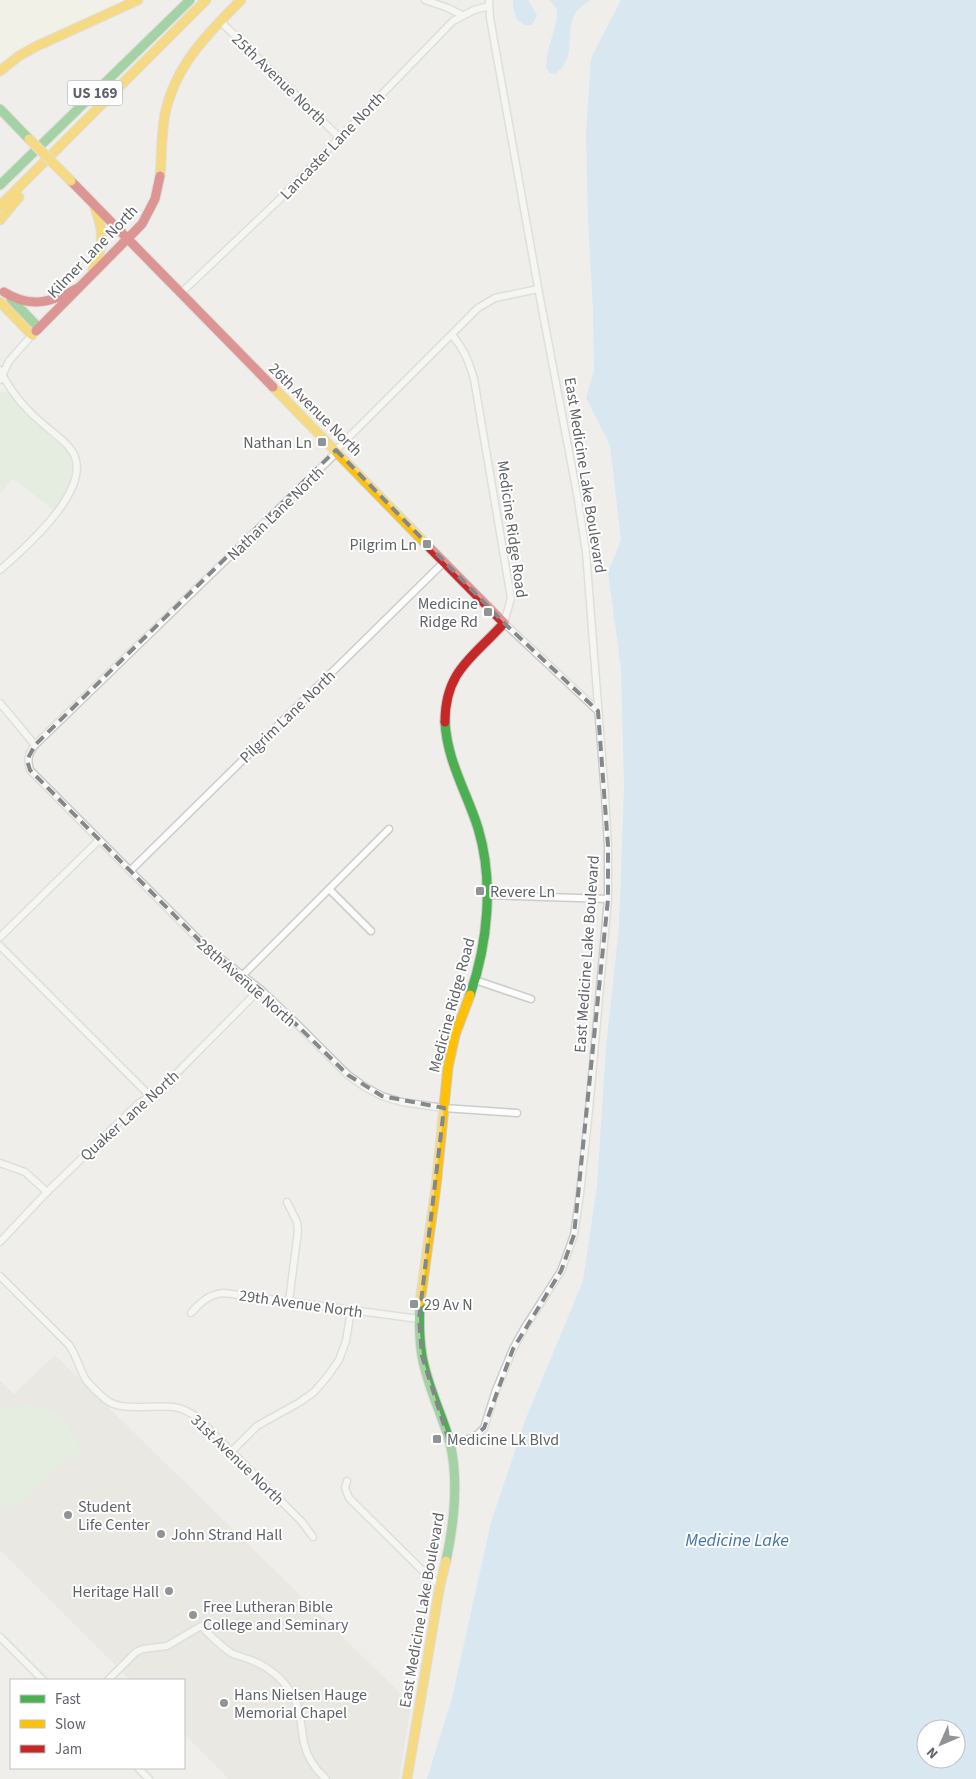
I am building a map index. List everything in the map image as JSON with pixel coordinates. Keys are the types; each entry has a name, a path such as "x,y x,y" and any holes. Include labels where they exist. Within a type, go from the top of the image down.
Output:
{"main road":[{"path":"0,71 19,56 42,44 138,0"},
{"name":"US 169","path":"0,185 190,0"},
{"name":"US 169","path":"0,206 206,0"},
{"name":"Kilmer Lane North","path":"32,335 145,220 157,196 160,180 161,141 164,118 176,77 196,46 240,0"},
{"name":"26th Avenue North","path":"0,109 504,622"},
{"path":"0,220 72,134"},
{"path":"88,278 99,258 104,240 102,225 93,203"},
{"path":"2,290 16,300 40,303 49,302 78,288"},
{"path":"2,290 39,328"},
{"path":"0,302 32,335"},
{"name":"Medicine Ridge Road","path":"450,1444 428,1382 422,1356 419,1318 420,1295 436,1186 448,1067 455,1035 475,980 484,938 488,895 483,849 478,828 450,755 447,742 445,728 446,709 449,690 463,665 504,622"},
{"name":"East Medicine Lake Boulevard","path":"407,1779 454,1513 454,1472 450,1444"}],"street":[{"path":"425,0 462,15"},
{"name":"Lancaster Lane North","path":"181,293 281,198 442,31 462,15 489,3"},
{"name":"East Medicine Lake Boulevard","path":"450,1444 472,1438 484,1428 496,1390 513,1349 561,1271 574,1235 589,1110 608,899 608,846 586,552 577,494 538,289 489,3"},
{"name":"25th Avenue North","path":"220,21 340,138"},
{"name":"Nathan Lane North","path":"27,760 35,745 326,464 336,450 478,308 495,298 538,289"},
{"name":"Kilmer Lane North","path":"1,375 16,352 32,335"},
{"name":"Medicine Ridge Road","path":"452,335 462,346 474,379 511,598 504,622"},
{"path":"0,570 48,523 72,487 76,477 77,463 69,447 27,409 1,375"},
{"name":"Pilgrim Lane North","path":"130,871 445,561"},
{"name":"26th Avenue North","path":"504,622 598,711"},
{"path":"0,703 35,745"},
{"name":"28th Avenue North","path":"27,760 30,770 205,946 260,989 348,1075 382,1096 401,1102 444,1108 517,1114"},
{"path":"242,976 389,830"},
{"path":"0,937 99,840"},
{"path":"330,890 371,931"},
{"path":"488,895 608,899"},
{"path":"0,946 150,1096"},
{"path":"475,980 531,999"},
{"name":"Quaker Lane North","path":"0,1242 47,1192 139,1103 158,1092 260,989"},
{"path":"0,1163 25,1172 47,1192"},
{"path":"287,1202 297,1222 298,1231 289,1301"},
{"name":"31st Avenue North","path":"0,1276 69,1345 86,1379 106,1400 122,1406 176,1407 188,1411 198,1418 232,1451 302,1522 313,1537"},
{"name":"29th Avenue North","path":"191,1313 201,1302 215,1293 224,1293 419,1318"},
{"path":"232,1451 257,1426 300,1402 314,1392 327,1377 339,1360 346,1341 352,1310"},
{"path":"347,1481 345,1488 349,1498 429,1577 440,1585"},
{"path":"109,1679 136,1652 167,1646 201,1626 219,1644 235,1655 260,1664 280,1679 297,1703 304,1744 309,1758 326,1779"},
{"path":"0,1638 42,1679"},
{"path":"139,1769 149,1779"}],"highlighted area":[{"path":"336,450 504,623 598,711 608,846 608,899 574,1235 561,1271 513,1349 484,1428 472,1438 450,1444 422,1356 419,1319 444,1108 382,1096 348,1075 260,989 205,946 30,770 27,760 35,745"}],"shaded area":[{"path":"0,0 125,0 93,17 37,38 0,65"},
{"name":"Free Lutheran Bible College and Seminary","path":"55,1355 411,1704 399,1779 229,1779 185,1735 185,1679 129,1679 0,1550 0,1381 14,1394"}],"green space":[{"path":"7,392 27,416 67,451 72,474 67,489 54,510 13,479 0,494 0,393"},
{"path":"27,1405 48,1410 63,1421 75,1437 84,1456 78,1459 76,1453 73,1454 18,1508 11,1505 10,1508 0,1504 0,1412 14,1406"}],"water":[{"path":"513,0 528,0 537,15 532,25 519,22 515,14"},
{"path":"550,0 590,0 575,14 570,30 567,59 556,74 550,73 546,68 547,55 557,18 557,9"},
{"name":"Medicine Lake","path":"621,0 976,0 976,1779 427,1779 452,1698 491,1522 526,1418 583,1281 597,1186 606,1047 619,927 624,787 621,669 608,572 621,540 610,445 586,398 594,370 586,133 591,58"}],"traffic: fast":[{"path":"0,185 190,0"},
{"path":"0,109 29,139"},
{"path":"11,299 39,328"},
{"path":"445,722 449,750 474,815 483,848 486,869 487,912 485,933 470,995"},
{"path":"420,1302 419,1329 424,1367 443,1421 453,1457 455,1487 453,1517 446,1561"}],"traffic: slow":[{"path":"0,71 19,56 35,47 138,0"},
{"path":"0,206 206,0"},
{"path":"160,176 165,114 176,81 184,66 205,38 241,0"},
{"path":"29,139 71,181"},
{"path":"0,220 19,197"},
{"path":"93,269 97,261 102,239 95,208"},
{"path":"0,302 32,335"},
{"path":"273,387 428,546"},
{"path":"420,1302 436,1186 448,1067 455,1035 470,995"},
{"path":"407,1779 440,1585 446,1561"}],"traffic: jam":[{"path":"36,331 142,224 155,199 160,176"},
{"path":"71,181 273,387"},
{"path":"4,292 23,301 41,302 59,297 78,288"},
{"path":"428,546 504,623 463,666 456,677 446,704 445,722"}],"place":[{"name":"Nathan Ln","path":"322,442"},
{"name":"Pilgrim Ln","path":"427,544"},
{"name":"Medicine Ridge Rd","path":"488,612"},
{"name":"Revere Ln","path":"480,891"},
{"name":"29 Av N","path":"414,1304"},
{"name":"Medicine Lk Blvd","path":"437,1439"},
{"name":"Student Life Center","path":"68,1515"},
{"name":"John Strand Hall","path":"161,1534"},
{"name":"Heritage Hall","path":"169,1591"},
{"name":"Free Lutheran Bible College and Seminary","path":"193,1615"},
{"name":"Hans Nielsen Hauge Memorial Chapel","path":"224,1703"}]}
